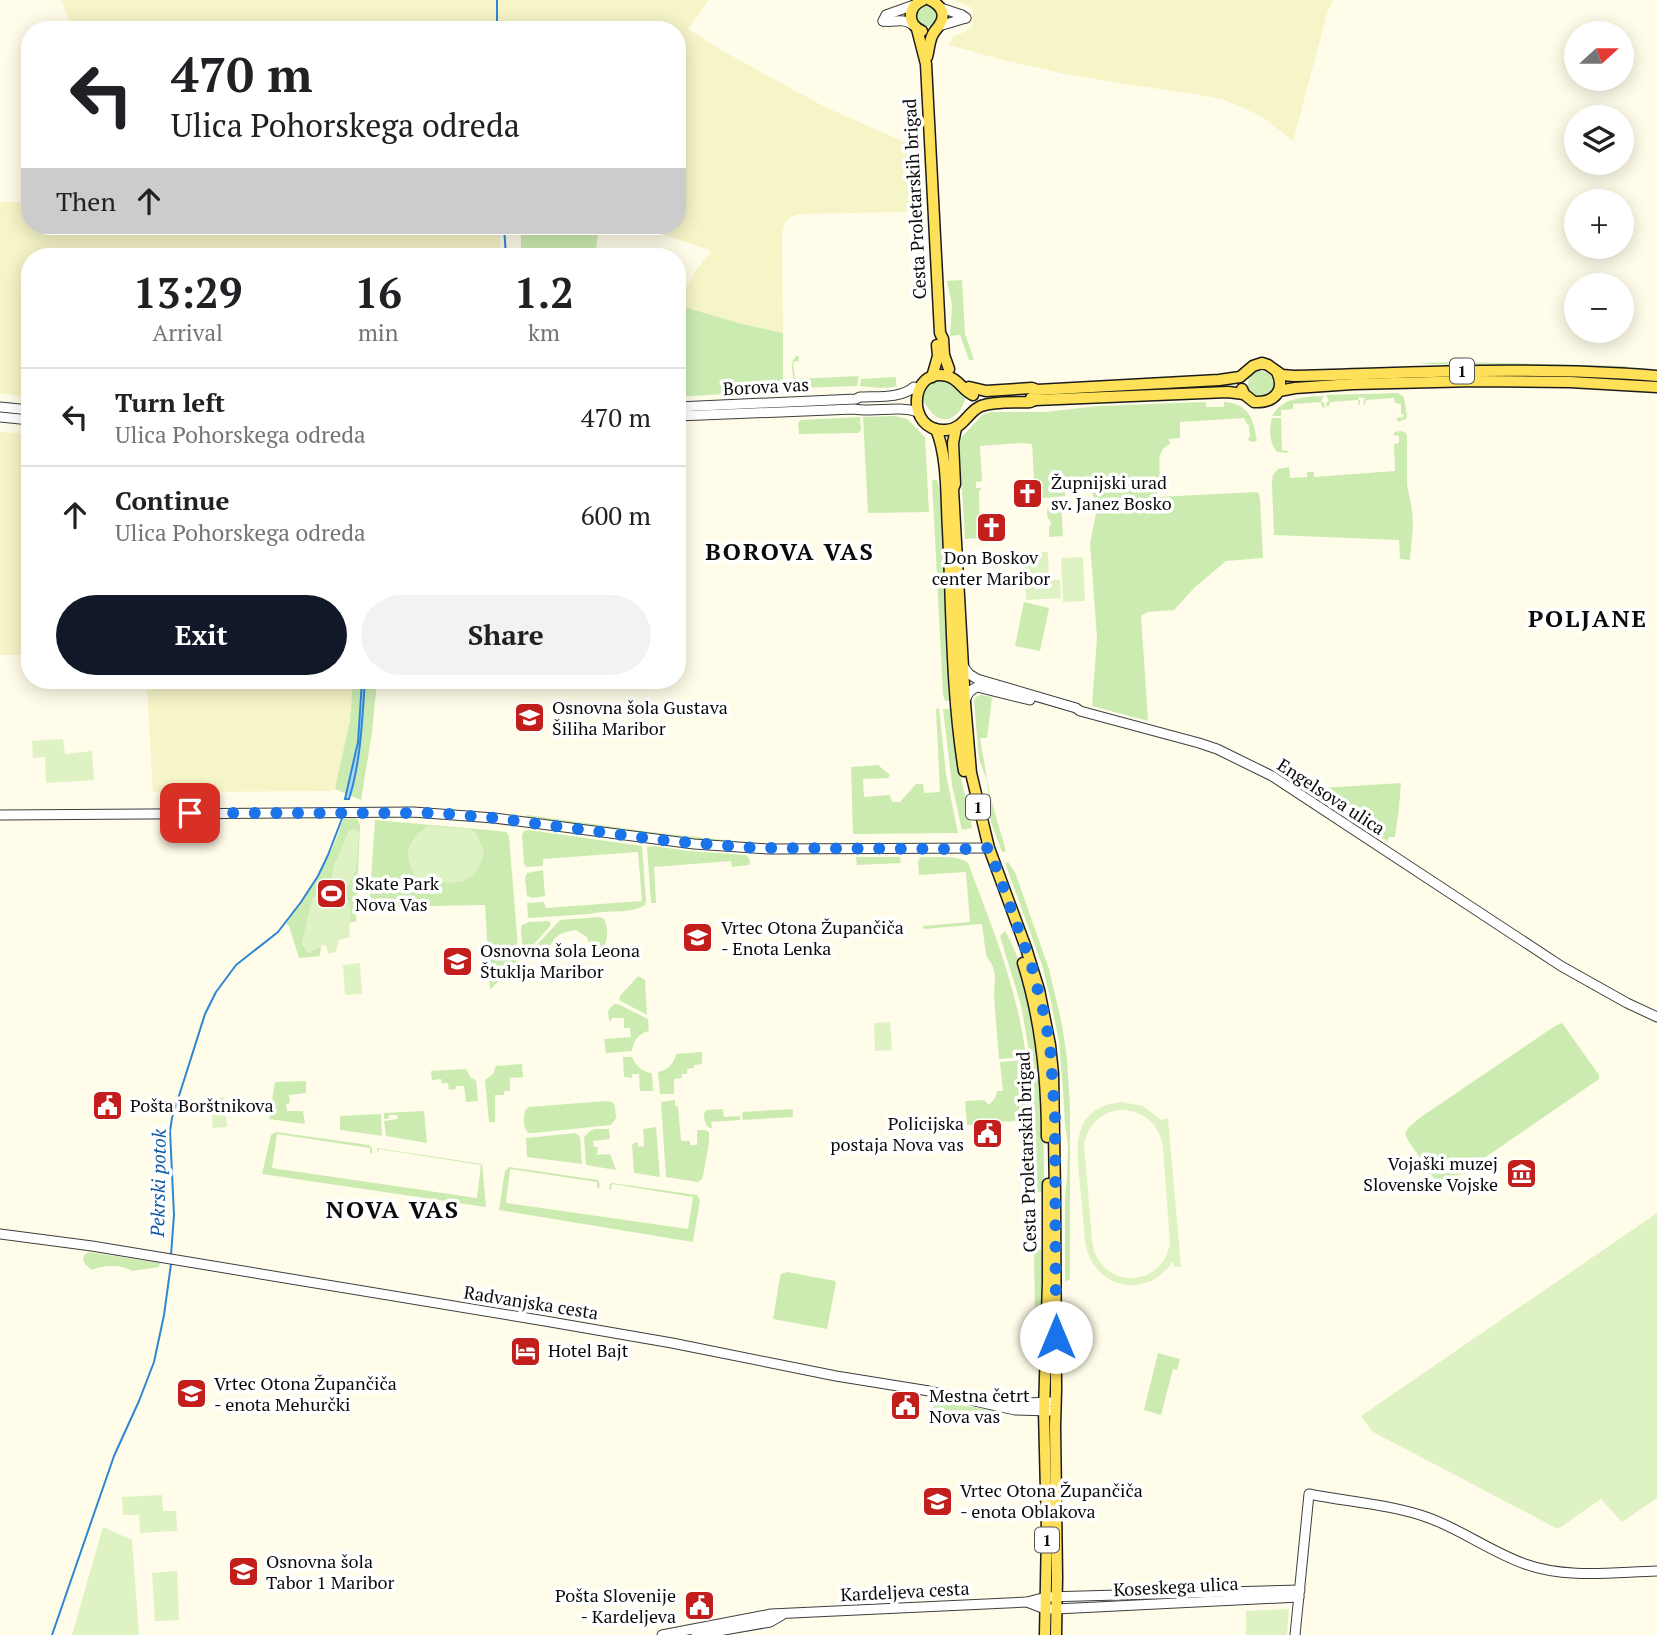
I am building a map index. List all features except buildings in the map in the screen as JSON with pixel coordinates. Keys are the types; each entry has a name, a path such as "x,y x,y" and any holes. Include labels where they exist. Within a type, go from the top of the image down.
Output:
{"main road":[{"path":"927,2 943,17 930,38 926,64 910,15 927,2"},
{"path":"915,27 926,32 938,27"},
{"name":"Cesta Proletarskih brigad","path":"926,64 940,332"},
{"path":"940,332 949,369 960,375 971,399 966,421 953,427 936,429 925,422 916,400 921,378 949,369"},
{"path":"933,373 940,332"},
{"name":"1","path":"933,373 955,379 971,399 987,405 1030,402 1036,395 1236,378 1262,363 1284,375 1294,376 1523,370 1657,376"},
{"path":"1277,372 1279,391"},
{"path":"1244,394 1241,387 1245,373"},
{"name":"1","path":"1036,395 1228,392 1244,394 1254,402 1263,402 1275,397 1279,391 1353,384 1570,382 1653,386"},
{"name":"1","path":"971,399 986,391 1032,388 1036,395"},
{"path":"916,400 932,421 953,427"},
{"name":"Cesta Proletarskih brigad","path":"953,427 951,474 964,703 971,773 985,848"},
{"name":"Cesta Proletarskih brigad","path":"936,429 942,451 946,491 955,688 959,742 968,793 985,848 1032,967 1044,1014 1053,1074 1055,1133 1050,1407 1052,1596 1045,1635"},
{"name":"Cesta Proletarskih brigad","path":"1050,1609 1056,1635"}],"street":[{"path":"915,27 903,20 883,21 886,15 927,2 966,18 938,27"},
{"path":"910,391 916,400 861,406 855,403 860,397 910,391"},
{"name":"Borova vas","path":"686,407 855,403"},
{"name":"Borova vas","path":"686,415 855,403"},
{"path":"0,407 21,409"},
{"path":"0,417 21,419"},
{"name":"Engelsova ulica","path":"962,664 968,674 977,680 1199,743 1272,776 1561,966 1657,1017"},
{"path":"964,703 967,694 977,687 1080,711"},
{"path":"0,815 438,813 694,844 773,849 985,848"},
{"name":"Radvanjska cesta","path":"0,1234 92,1246 660,1341 836,1376 929,1391 1015,1410 1050,1407"},
{"path":"1295,1635 1308,1494 1428,1518 1510,1558 1542,1569 1586,1573 1657,1571"},
{"name":"Koseskega ulica","path":"1027,1602 1052,1596 1299,1594"},
{"name":"Koseskega ulica","path":"1050,1609 1299,1594"},
{"path":"1027,1602 1050,1609"},
{"name":"Kardeljeva cesta","path":"662,1635 771,1614 1027,1602"},
{"name":"Kardeljeva cesta","path":"696,1635 770,1622 784,1614"}],"green space":[{"path":"62,0 709,0 688,29 825,107 916,147 919,155 921,198 914,209 905,212 799,214 790,217 785,222 782,234 783,333 686,308 686,288 696,270 712,251 665,235 686,235 686,21 69,21"},
{"path":"954,0 1333,0 1293,141 1261,116 1225,100 1066,74 949,45 953,36 972,26 972,8"},
{"path":"926,5 934,8 937,16 934,24 926,27 918,24 915,16 918,8"},
{"path":"0,202 21,202 21,235 500,235 500,248 21,248 21,396 0,393"},
{"path":"521,235 598,235 596,248 521,248"},
{"path":"962,280 965,334 974,360 969,360 960,335 950,336 952,305 947,281"},
{"path":"686,308 783,333 783,384 772,391 686,396"},
{"path":"799,356 799,361 793,362 795,379 859,376 857,386 800,388 795,382 792,373 792,362"},
{"path":"1420,363 1626,366 1629,369"},
{"path":"1261,371 1270,375 1274,384 1270,393 1261,397 1252,393 1248,384 1252,375"},
{"path":"896,377 894,387 860,386 861,379"},
{"path":"939,380 952,384 965,398 958,413 949,419 934,415 922,401 927,388"},
{"path":"1398,393 1404,397 1407,417 1398,422 1396,418 1404,417 1401,414 1401,404 1395,403 1394,398 1366,400 1363,405 1365,398 1359,397 1358,400 1330,402 1327,407 1326,403 1329,401 1326,395"},
{"path":"1324,396 1321,401 1325,408 1321,402 1293,404 1293,409 1281,410 1281,416 1272,416 1288,402"},
{"path":"1206,402 1206,407 1224,407 1224,402 1245,409 1252,420 1257,441 1249,441 1249,425 1244,418 1180,422 1180,438 1169,439 1170,444 1160,455 1157,497 1257,492 1260,499 1263,558 1226,561 1195,587 1174,610 1142,615 1148,721 1092,706 1097,637 1090,543 1099,499 1093,500 1090,485 1080,479 1070,480 1065,488 1065,496 1043,498 1042,495 1035,495 1032,444 980,446 982,481 976,482 976,488 982,488 979,491 980,535 978,538 965,539 959,442 982,415 991,412 1044,412 1099,406"},
{"path":"895,416 907,419 925,437 929,512 868,513 863,417"},
{"path":"860,417 861,430 858,433 799,434 798,423 801,420"},
{"path":"1272,418 1281,418 1282,450 1288,451 1287,453 1277,452 1272,444"},
{"path":"1401,431 1406,433 1407,437 1407,485 1413,525 1410,560 1400,559 1399,540 1274,535 1272,483 1273,475 1278,469 1289,467 1290,478 1307,477 1307,472 1314,472 1314,477 1395,471 1394,444 1399,443 1399,436 1393,435"},
{"path":"0,432 21,433 21,655 0,655"},
{"path":"932,480 937,480 942,499 952,700 945,701 943,694"},
{"path":"1061,505 1063,536 1049,537 1051,526 1048,507"},
{"path":"1048,552 1049,580 1060,580 1061,598 1026,600 1023,553"},
{"path":"1083,557 1085,601 1063,602 1061,558"},
{"path":"1024,602 1049,608 1040,651 1015,646"},
{"path":"147,689 352,689 350,720 335,789 153,792"},
{"path":"352,689 376,689 361,800 335,789 350,720"},
{"path":"981,695 992,697 987,738 980,738 990,796 1006,851 1002,852 991,822 987,780 979,759 974,701"},
{"path":"939,708 946,774 958,833 853,834 851,767 878,765 890,775 888,778 863,779 864,797 890,795 892,802 900,802 916,784 923,784 924,793 940,792 936,709"},
{"path":"943,709 953,709 960,774 972,828 962,830 952,785"},
{"path":"63,739 65,754 92,751 94,780 46,783 45,757 33,758 32,741"},
{"path":"1401,783 1395,837 1389,837 1388,841 1307,789"},
{"path":"527,815 743,843 698,840 526,818"},
{"path":"354,818 360,825 356,921 349,923 350,912 345,891 357,846 359,833 355,829 349,831 331,881 313,898 302,943 308,953 321,946 320,956 299,958 286,924 326,861 343,819"},
{"path":"375,820 499,831 506,832 509,836 519,960 490,990 485,905 369,907"},
{"path":"428,826 470,829 476,833 484,851 475,874 468,879 449,883 416,879 409,862 408,849"},
{"name":"Skate Park Nova Vas","path":"352,829 359,833 356,870 345,891 350,937 339,940 336,952 329,954 325,944 308,953 302,943 312,899 331,881 335,864"},
{"path":"528,830 642,846 645,905 625,911 528,918 527,903 544,902 546,908 642,901 638,852 543,859 543,866 527,867 524,864 522,835"},
{"path":"647,847 746,855 750,863 732,867 731,861 654,867 656,903 651,903"},
{"path":"856,857 900,857 901,863 857,865"},
{"path":"920,857 951,857 968,863 1010,983 1026,1057 999,1059 995,976 986,955 982,924 924,929 923,926 970,922 966,872 919,875"},
{"path":"1008,862 1015,872 1049,969 1067,1059 1070,1106 1070,1279 1065,1282 1068,1145 1059,1042 1042,965 1005,863"},
{"path":"543,870 545,896 527,896 527,873"},
{"path":"599,917 604,919 607,930 602,949 591,951 587,937 576,930 557,937 548,954 531,955 534,948 560,920"},
{"path":"548,921 550,926 529,950 523,952 522,925"},
{"path":"1005,931 1028,990 1035,1024 1044,1127 1044,1192 1034,1192 1033,1094 1028,1045 1021,1005 1000,936"},
{"path":"360,963 362,994 345,995 343,965"},
{"path":"638,976 645,980 647,1015 619,1000"},
{"path":"614,1004 648,1019 649,1031 637,1038 632,1051 606,1053 604,1039 631,1037 630,1028 624,1028 624,1018 612,1018 609,1021 608,1011"},
{"path":"890,1022 892,1050 875,1051 874,1023"},
{"path":"1562,1023 1599,1075 1599,1079 1441,1188 1409,1142 1405,1134 1408,1128"},
{"path":"702,1052 702,1064 687,1069 687,1074 682,1074 682,1078 674,1079 674,1094 660,1094 658,1072 670,1066 676,1054"},
{"path":"623,1057 632,1057 640,1068 652,1073 653,1091 640,1091 639,1074 632,1074 632,1078 624,1077"},
{"path":"1027,1060 1029,1118 967,1125 965,1101 984,1100 989,1105 997,1091 1003,1091 1000,1062"},
{"path":"522,1064 523,1077 510,1078 510,1091 504,1091 504,1095 495,1095 495,1122 489,1122 485,1080 493,1074 496,1066"},
{"path":"466,1069 471,1078 476,1080 478,1101 466,1102 464,1086 449,1090 448,1083 442,1083 441,1079 432,1080 431,1071"},
{"path":"306,1081 306,1093 289,1095 290,1103 286,1104 287,1111 303,1111 305,1124 269,1119 275,1082"},
{"path":"224,1097 227,1127 213,1128 210,1098"},
{"path":"675,1100 681,1141 690,1141 690,1145 697,1145 697,1130 709,1132 703,1176 698,1182 666,1177 661,1102"},
{"path":"606,1101 615,1106 616,1118 611,1125 534,1133 528,1133 525,1128 524,1115 529,1107"},
{"path":"1122,1102 1143,1106 1161,1120 1168,1118 1181,1267 1174,1267 1173,1261 1162,1274 1149,1282 1135,1285 1108,1279 1097,1269 1089,1256 1085,1240 1078,1143 1085,1120 1105,1105","holes":["1119,1110 1128,1110 1149,1120 1161,1139 1170,1244 1164,1260 1154,1270 1129,1278 1116,1275 1105,1268 1096,1256 1092,1240 1084,1144 1092,1126 1101,1117"]},
{"path":"723,1109 724,1117 740,1116 740,1120 711,1122 712,1128 709,1128 704,1119 706,1110"},
{"path":"793,1109 793,1117 743,1120 742,1114 743,1112"},
{"path":"424,1111 427,1143 386,1136 384,1121 398,1119 397,1115 389,1115 388,1119 384,1119 384,1113"},
{"path":"381,1114 382,1136 340,1130 340,1116"},
{"path":"656,1127 660,1177 634,1173 632,1144 638,1142 638,1147 644,1146 643,1129"},
{"path":"595,1129 609,1129 610,1139 593,1141 594,1147 598,1147 597,1155 610,1154 616,1170 586,1165 584,1137"},
{"path":"276,1132 369,1145 372,1153 370,1148 277,1134 272,1168 477,1198 481,1165 379,1149 377,1154 377,1148 482,1164 486,1207 262,1174 271,1135"},
{"path":"576,1133 580,1137 582,1164 527,1157 526,1138"},
{"path":"509,1167 598,1180 600,1184 597,1188 597,1182 510,1169 506,1203 688,1229 693,1197 612,1184 611,1190 610,1184 612,1183 697,1195 700,1200 693,1242 499,1210 505,1171"},
{"path":"1657,1213 1657,1498 1622,1522 1601,1499 1558,1529 1373,1432 1361,1416"},
{"path":"1041,1249 1044,1262 1040,1387 1034,1252"},
{"path":"88,1252 160,1263 159,1267 132,1271 112,1266 92,1270 83,1259"},
{"path":"787,1272 835,1281 827,1329 773,1319 780,1277"},
{"path":"1158,1353 1180,1359 1177,1370 1173,1369 1161,1415 1144,1410"},
{"path":"935,1402 994,1410 993,1421 985,1421 984,1411 933,1410 934,1418 931,1418 930,1413"},
{"path":"162,1495 163,1511 176,1511 177,1531 140,1533 139,1515 123,1515 122,1497"},
{"path":"103,1527 132,1540 139,1635 72,1635"},
{"path":"177,1571 179,1620 155,1621 152,1573"},
{"path":"1289,1609 1287,1635 1246,1635 1246,1611"}],"water":[{"path":"361,689 364,689 359,755 349,799 345,799 358,742"}],"waterway":[{"name":"Pekrski potok","path":"497,0 497,21"},
{"name":"Pekrski potok","path":"505,235 505,248"},
{"name":"Pekrski potok","path":"171,1255 174,1215 170,1131 205,1014 216,992 236,965 278,932 301,902 318,876 343,816"},
{"name":"Pekrski potok","path":"52,1635 114,1456 154,1362 171,1264"}],"place":[{"name":"Župnijski urad sv. Janez Bosko","path":"1028,493"},
{"name":"Don Boskov center Maribor","path":"991,528"},
{"name":"Osnovna šola Gustava Šiliha Maribor","path":"529,718"},
{"name":"Skate Park Nova Vas","path":"332,894"},
{"name":"Vrtec Otona Župančiča - Enota Lenka","path":"698,938"},
{"name":"Osnovna šola Leona Štuklja Maribor","path":"457,961"},
{"name":"Pošta Borštnikova","path":"107,1106"},
{"name":"Policijska postaja Nova vas","path":"987,1134"},
{"name":"Vojaški muzej Slovenske Vojske","path":"1521,1174"},
{"name":"Hotel Bajt","path":"525,1351"},
{"name":"Vrtec Otona Župančiča - enota Mehurčki","path":"191,1394"},
{"name":"Mestna četrt Nova vas","path":"906,1406"},
{"name":"Vrtec Otona Župančiča - enota Oblakova","path":"937,1501"},
{"name":"Osnovna šola Tabor 1 Maribor","path":"243,1572"},
{"name":"Pošta Slovenije - Kardeljeva","path":"699,1606"}],"district":[{"name":"BOROVA VAS","path":"790,552"},
{"name":"POLJANE","path":"1588,619"},
{"name":"NOVA VAS","path":"393,1210"}],"route":[{"path":"190,813 438,813 694,844 773,849 989,848 1032,967 1050,1045 1055,1117 1056,1337"}]}
